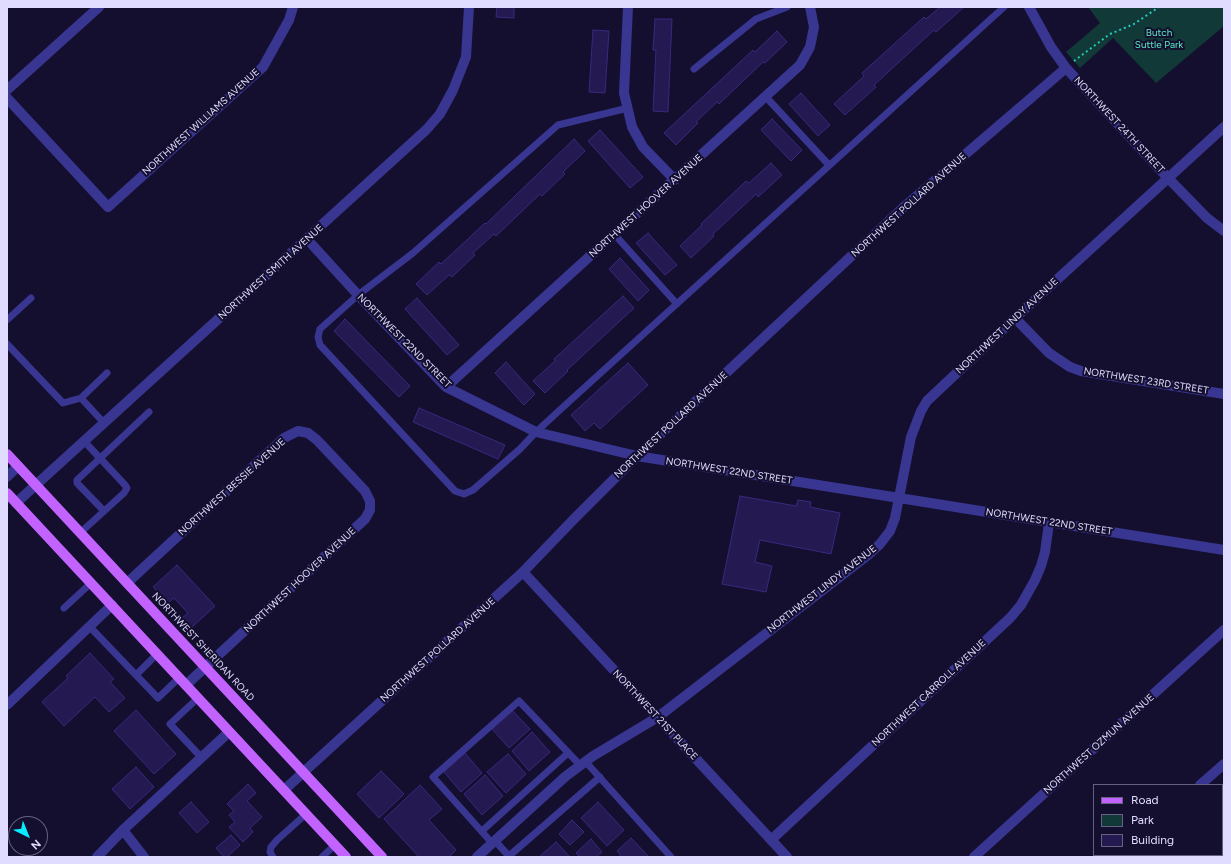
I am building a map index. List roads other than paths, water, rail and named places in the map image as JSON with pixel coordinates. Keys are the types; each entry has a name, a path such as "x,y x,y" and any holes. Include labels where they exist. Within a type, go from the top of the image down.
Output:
{"main road":[{"name":"NORTHWEST SHERIDAN ROAD","path":"7,454 382,857"},
{"path":"7,493 346,857"}],"street":[{"path":"7,90 99,7"},
{"name":"NORTHWEST WILLIAMS AVENUE","path":"7,98 108,207 263,67 289,20 293,7"},
{"name":"NORTHWEST SMITH AVENUE","path":"16,503 421,135 440,114 454,90 466,57 469,7"},
{"path":"628,7 624,93 632,127 643,147 674,180"},
{"name":"NORTHWEST HOOVER AVENUE","path":"446,387 615,235 800,65 810,47 814,27 810,7"},
{"name":"NORTHWEST 24TH STREET","path":"1029,7 1051,47 1066,68 1168,178 1207,218 1224,231"},
{"name":"NORTHWEST POLLARD AVENUE","path":"284,790 523,572 637,456 905,206 1066,68"},
{"name":"NORTHWEST LINDY AVENUE","path":"477,857 582,763 658,717 880,544 890,531 895,518 911,437 918,416 927,401 1015,318 1224,127"},
{"name":"NORTHWEST 22ND STREET","path":"307,240 446,387 536,432 637,456 1224,550"},
{"name":"NORTHWEST 23RD STREET","path":"1015,318 1049,353 1070,367 1081,371 1224,394"},
{"name":"NORTHWEST BESSIE AVENUE","path":"127,583 284,438 298,431 308,433 317,440 340,464"},
{"name":"NORTHWEST HOOVER AVENUE","path":"183,682 206,668 365,520 370,510 370,501 364,491 340,464"},
{"path":"7,477 18,466"},
{"name":"NORTHWEST CARROLL AVENUE","path":"771,840 1010,618 1021,606 1041,566 1049,523"},
{"name":"NORTHWEST 21ST PLACE","path":"523,572 787,857"},
{"path":"7,705 112,605"},
{"name":"NORTHWEST OZMUN AVENUE","path":"974,857 1224,630"},
{"path":"97,857 123,830 229,732"},
{"path":"1201,784 1224,764"},
{"path":"123,830 144,857"}],"lane":[{"path":"694,69 756,19 787,7"},
{"path":"628,108 558,125 413,253 358,295 320,329 318,338 320,345 455,491 464,494 473,490 520,449 536,432 1004,7"},
{"path":"766,97 829,165"},
{"path":"615,235 677,304"},
{"path":"7,320 31,298"},
{"path":"7,344 63,403 81,398 107,373"},
{"path":"81,398 104,423"},
{"path":"104,512 77,483 77,480 149,412"},
{"path":"80,533 124,493 127,488 84,441"},
{"path":"64,608 91,583"},
{"path":"89,626 158,698 183,682"},
{"path":"136,675 157,654"},
{"path":"198,698 170,724 201,758"},
{"path":"600,777 509,857 482,831 433,777 519,701 568,754 600,777 671,857"},
{"path":"482,831 568,754"},
{"path":"273,857 270,852 271,847 306,814"},
{"path":"322,857 335,845"}],"park label":[{"name":"Butch Suttle Park","path":"1159,38"}]}
